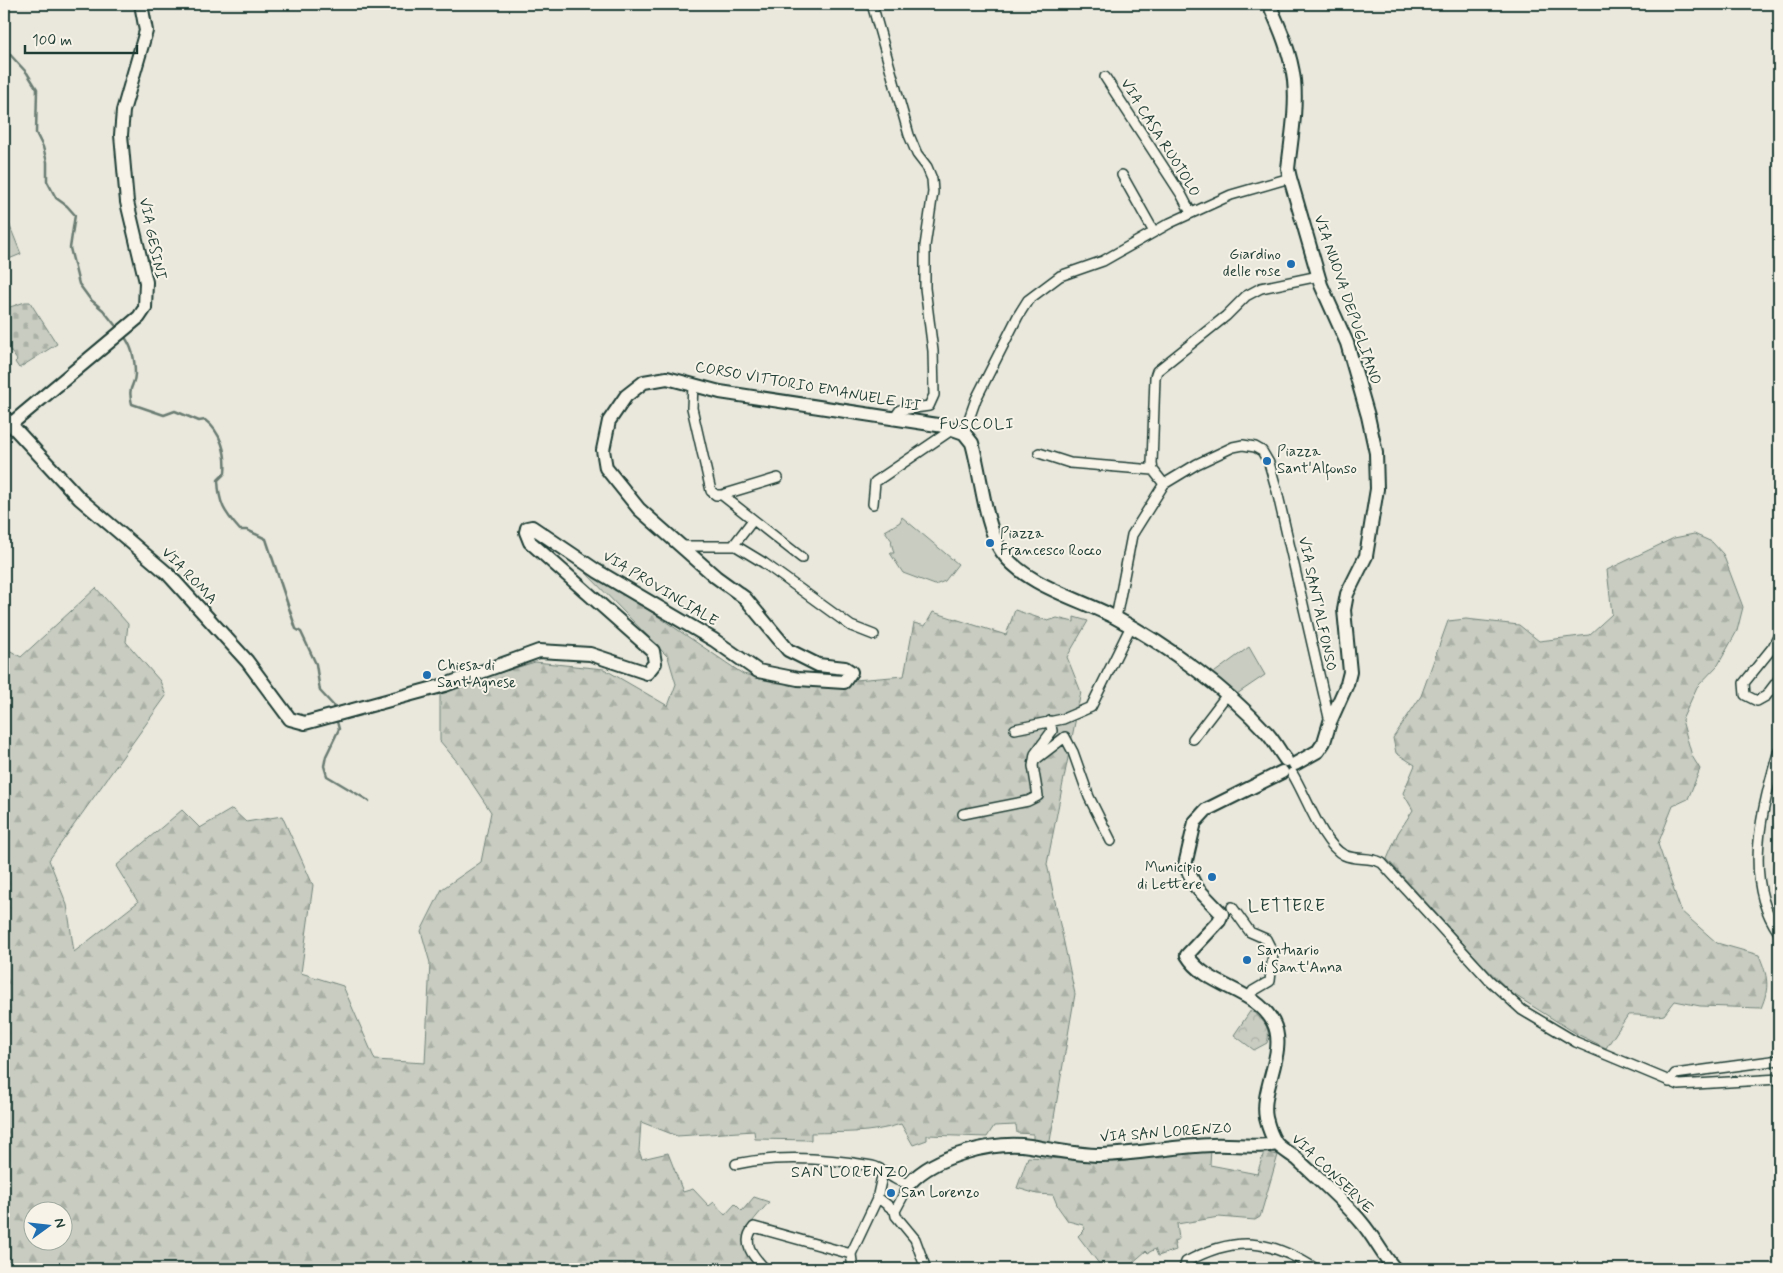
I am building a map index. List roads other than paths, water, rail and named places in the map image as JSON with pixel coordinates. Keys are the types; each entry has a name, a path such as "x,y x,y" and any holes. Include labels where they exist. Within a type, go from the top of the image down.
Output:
{"street":[{"name":"VIA GESINI","path":"7,420 99,352 139,317 145,308 146,282 127,202 121,135 123,110 146,31 141,4"},
{"path":"872,4 909,135 917,154 927,167 932,179 933,192 926,246 925,288 933,351 934,395 929,406 900,410 894,420"},
{"name":"VIA NUOVA DEPUGLIANO","path":"1269,4 1281,31 1292,66 1294,83 1288,169 1290,178 1319,276 1347,343 1368,416 1376,453 1373,525 1366,556 1347,594 1344,610 1350,672 1347,684 1330,722 1324,742 1318,751 1289,768"},
{"name":"VIA CASA RUOTOLO","path":"1105,77 1191,213"},
{"path":"1122,176 1154,232"},
{"name":"VIA CASA RUOTOLO","path":"958,431 1028,300 1060,276 1104,261 1154,232 1231,194 1290,178"},
{"path":"1116,618 1132,535 1164,484 1153,470 1155,377 1157,371 1226,316 1246,296 1262,288 1319,276"},
{"name":"CORSO VITTORIO EMANUELE III","path":"644,382 667,378 720,392 958,431"},
{"name":"VIA PROVINCIALE","path":"358,710 445,685 539,651 590,654 647,673 655,663 653,651 530,542 526,532 527,528 532,527 597,571 714,640 758,671 798,680 844,682 851,672 845,668 818,665 788,650 745,598 716,577 640,509 606,468 603,450 609,421 626,396 644,382"},
{"path":"693,385 692,408 701,455 711,490 716,495 722,495 778,478"},
{"name":"VIA ROMA","path":"7,420 80,499 168,574 247,662 290,719 298,722 311,722 358,710"},
{"path":"873,504 874,482 958,431 972,443 991,528 1002,552 1018,568 1038,583 1131,626 1191,667 1226,696 1267,733 1289,768 1329,841 1342,854 1352,858 1373,858 1382,863 1489,980 1522,1010 1576,1042 1679,1085 1779,1078"},
{"name":"VIA SANT'ALFONSO","path":"1164,484 1197,464 1232,447 1243,445 1255,447 1262,451 1269,464 1277,491 1330,722"},
{"path":"1039,453 1070,463 1153,470"},
{"path":"722,495 802,558"},
{"path":"733,546 754,520"},
{"path":"681,546 733,546 764,563 851,626 874,635"},
{"path":"1015,729 1082,713 1091,708 1131,626"},
{"path":"1779,635 1744,683 1745,695 1757,701 1766,696 1779,679"},
{"path":"1193,740 1226,696"},
{"path":"1036,760 1035,754 1052,731 1050,721"},
{"path":"963,814 1035,800 1039,791 1033,766 1036,760 1065,737 1073,752 1089,797 1111,841"},
{"path":"1779,750 1759,839 1757,864 1761,898 1770,921 1779,933"},
{"path":"1248,998 1253,991 1270,980 1273,953 1266,938 1255,936 1243,923 1196,887 1185,866 1190,834 1195,822 1206,810 1289,768"},
{"name":"VIA CONSERVE","path":"1227,911 1187,955 1191,962 1216,983 1248,998 1273,1021 1277,1033 1266,1111 1270,1131 1277,1144 1296,1159 1349,1210 1395,1269"},
{"path":"1669,1082 1676,1074 1779,1060"},
{"name":"VIA SAN LORENZO","path":"895,1210 910,1183 924,1170 948,1159 1004,1144 1100,1155 1212,1145 1242,1144 1254,1147 1277,1144"},
{"path":"736,1164 761,1159 839,1162 872,1166 896,1181 910,1183"},
{"path":"853,1269 851,1254 878,1197 883,1172"},
{"path":"878,1197 895,1210 896,1216 915,1239 926,1269"},
{"path":"765,1269 750,1252 748,1233 754,1228 851,1254"},
{"path":"1184,1269 1186,1262 1204,1252 1250,1243 1282,1250 1316,1269"}],"waterway":[{"path":"4,48 27,73 37,89 36,133 43,147 47,162 47,181 56,198 75,215 70,248 79,284 90,299 103,310 119,330"},
{"path":"124,336 131,349 134,364 135,378 130,393 132,404 164,415 175,411 199,421 205,420 219,437 225,458 225,473 218,480 223,507 240,530 247,530 266,539 296,629 301,632 316,664 320,691 333,705 334,710"},
{"path":"336,718 339,729 326,756 324,766 327,776 369,801"}],"place":[{"name":"Giardino delle rose","path":"1291,264"},
{"name":"Piazza Sant'Alfonso","path":"1267,461"},
{"name":"Piazza Francesco Rocco","path":"990,543"},
{"name":"Chiesa di Sant'Agnese","path":"427,675"},
{"name":"Municipio di Lettere","path":"1212,877"},
{"name":"Santuario di Sant'Anna","path":"1247,960"},
{"name":"San Lorenzo","path":"891,1193"}],"district":[{"name":"FUSCOLI","path":"977,424"},
{"name":"LETTERE","path":"1287,906"},
{"name":"SAN LORENZO","path":"850,1172"}]}
